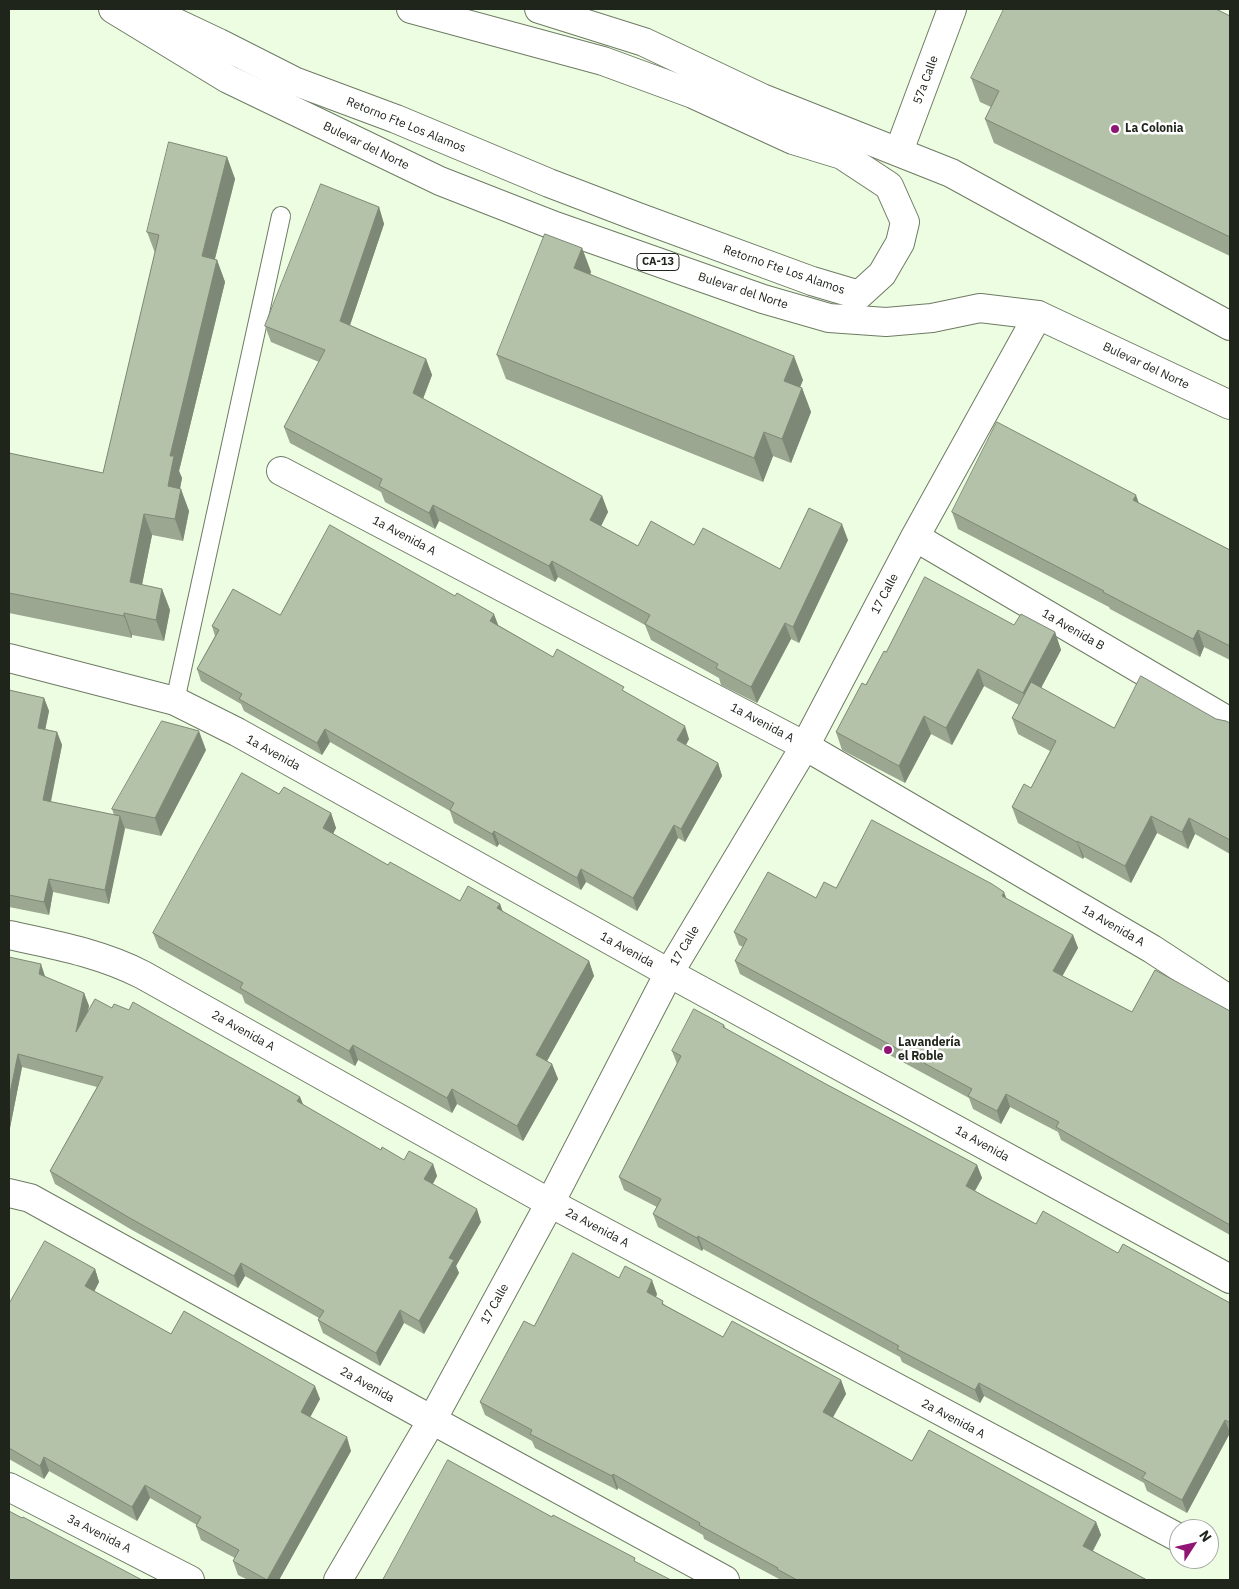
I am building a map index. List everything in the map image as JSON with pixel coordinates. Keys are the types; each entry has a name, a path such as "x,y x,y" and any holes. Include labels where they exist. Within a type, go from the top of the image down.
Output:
{"main road":[{"name":"Bulevar del Norte","path":"113,9 228,79 440,181 555,226 763,298 829,318 886,322 932,318 980,308 1038,315 1230,405"},
{"name":"Retorno Fte Los Alamos","path":"147,9 220,42 294,81 396,119 558,186 812,281 859,295 882,274 900,243 905,222 889,186 842,155 793,140 693,94 603,61 411,9"},
{"path":"539,9 644,42 762,98 951,172 1230,326"},
{"name":"57a Calle","path":"900,151 952,9"},
{"name":"17 Calle","path":"338,1580 432,1420 550,1203 669,973 805,746 915,537 1038,315"},
{"name":"1a Avenida A","path":"281,471 805,746 1152,949 1230,1000"},
{"name":"1a Avenida B","path":"915,537 1230,722"},
{"name":"1a Avenida","path":"9,658 175,701 245,737 669,973 1230,1279"},
{"name":"2a Avenida A","path":"9,935 77,949 122,964 550,1203 1169,1533"},
{"name":"2a Avenida","path":"9,1193 30,1198 725,1580"},
{"name":"3a Avenida A","path":"9,1487 190,1580"}],"lane":[{"path":"175,701 281,216"}],"building":[{"name":"La Colonia","path":"1004,9 1216,9 1230,16 1230,237 985,119 999,91 971,78"},
{"path":"169,142 227,157 202,256 217,260 170,456 174,456 168,486 181,489 175,519 144,514 130,582 162,589 156,620 124,613 124,616 9,593 9,453 103,473 159,235 147,232"},
{"path":"321,184 379,207 340,321 426,359 413,393 602,496 590,520 638,546 651,521 694,545 703,528 780,569 809,508 842,524 793,627 785,623 751,687 716,668 718,664 645,624 650,615 552,561 549,566 433,505 429,513 379,486 382,479 284,427 325,350 265,326"},
{"path":"545,234 582,248 574,268 794,356 784,381 802,388 782,439 764,432 754,458 497,355"},
{"path":"997,422 1136,495 1133,500 1230,550 1230,646 1198,630 1193,639 952,512"},
{"path":"330,525 455,596 457,593 494,614 490,621 553,657 557,649 624,687 622,690 685,726 677,740 718,763 681,829 674,825 633,898 581,869 577,878 494,831 492,834 450,810 454,803 325,729 317,743 239,699 242,694 197,669 219,630 212,626 233,589 280,615"},
{"path":"925,577 1014,625 1021,614 1055,632 1023,693 978,669 946,728 924,716 899,766 836,732 862,683 866,685 884,651 886,652"},
{"path":"1141,676 1216,719 1230,723 1230,840 1189,818 1182,832 1151,816 1125,866 1012,807 1024,784 1031,788 1056,741 1012,718 1031,682 1114,728"},
{"path":"9,690 44,698 38,728 57,732 43,800 120,816 105,890 49,879 44,902 9,895"},
{"path":"162,721 199,731 155,818 112,809"},
{"path":"242,773 279,794 284,787 331,813 323,828 388,865 390,862 460,901 468,886 500,904 497,908 589,961 536,1055 552,1064 517,1126 452,1089 447,1098 353,1045 349,1051 240,988 243,983 153,933"},
{"path":"872,820 992,884 1004,892 1002,896 1073,935 1053,971 1132,1012 1155,970 1230,1011 1230,1225 1056,1127 1059,1122 1006,1094 997,1111 968,1096 972,1089 735,961 747,939 734,932 768,872 816,898 824,882 836,888"},
{"path":"9,957 41,964 39,974 84,993 76,1032 95,999 112,1008 114,1004 129,1010 133,1002 300,1097 297,1101 381,1150 382,1147 404,1160 409,1151 433,1164 424,1179 477,1209 449,1258 454,1260 419,1321 400,1310 376,1353 318,1320 324,1311 241,1263 234,1276 50,1171 103,1077 18,1054 9,1098"},
{"path":"694,1009 824,1083 977,1165 966,1186 989,1199 1036,1224 1043,1211 1118,1253 1123,1244 1230,1303 1230,1420 1229,1422 1225,1420 1182,1500 1142,1478 1146,1473 979,1383 975,1390 897,1349 899,1346 698,1236 697,1238 653,1214 661,1199 619,1177 681,1056 672,1051"},
{"path":"45,1241 95,1269 85,1286 171,1334 184,1311 315,1386 301,1412 347,1437 267,1580 233,1561 239,1550 196,1526 201,1517 145,1485 132,1507 44,1457 40,1466 9,1448 9,1304"},
{"path":"573,1253 619,1278 625,1266 652,1280 647,1292 663,1301 662,1304 723,1337 732,1321 841,1380 823,1412 912,1461 929,1430 1096,1522 1083,1546 1147,1580 797,1580 613,1474 612,1476 530,1434 532,1430 480,1402 524,1321 534,1326"},
{"path":"448,1460 552,1517 553,1515 635,1558 634,1561 671,1580 383,1580"},
{"path":"9,1511 23,1517 142,1580 9,1580"}],"place":[{"name":"La Colonia","path":"1115,129"},
{"name":"Lavandería el Roble","path":"888,1050"}]}
